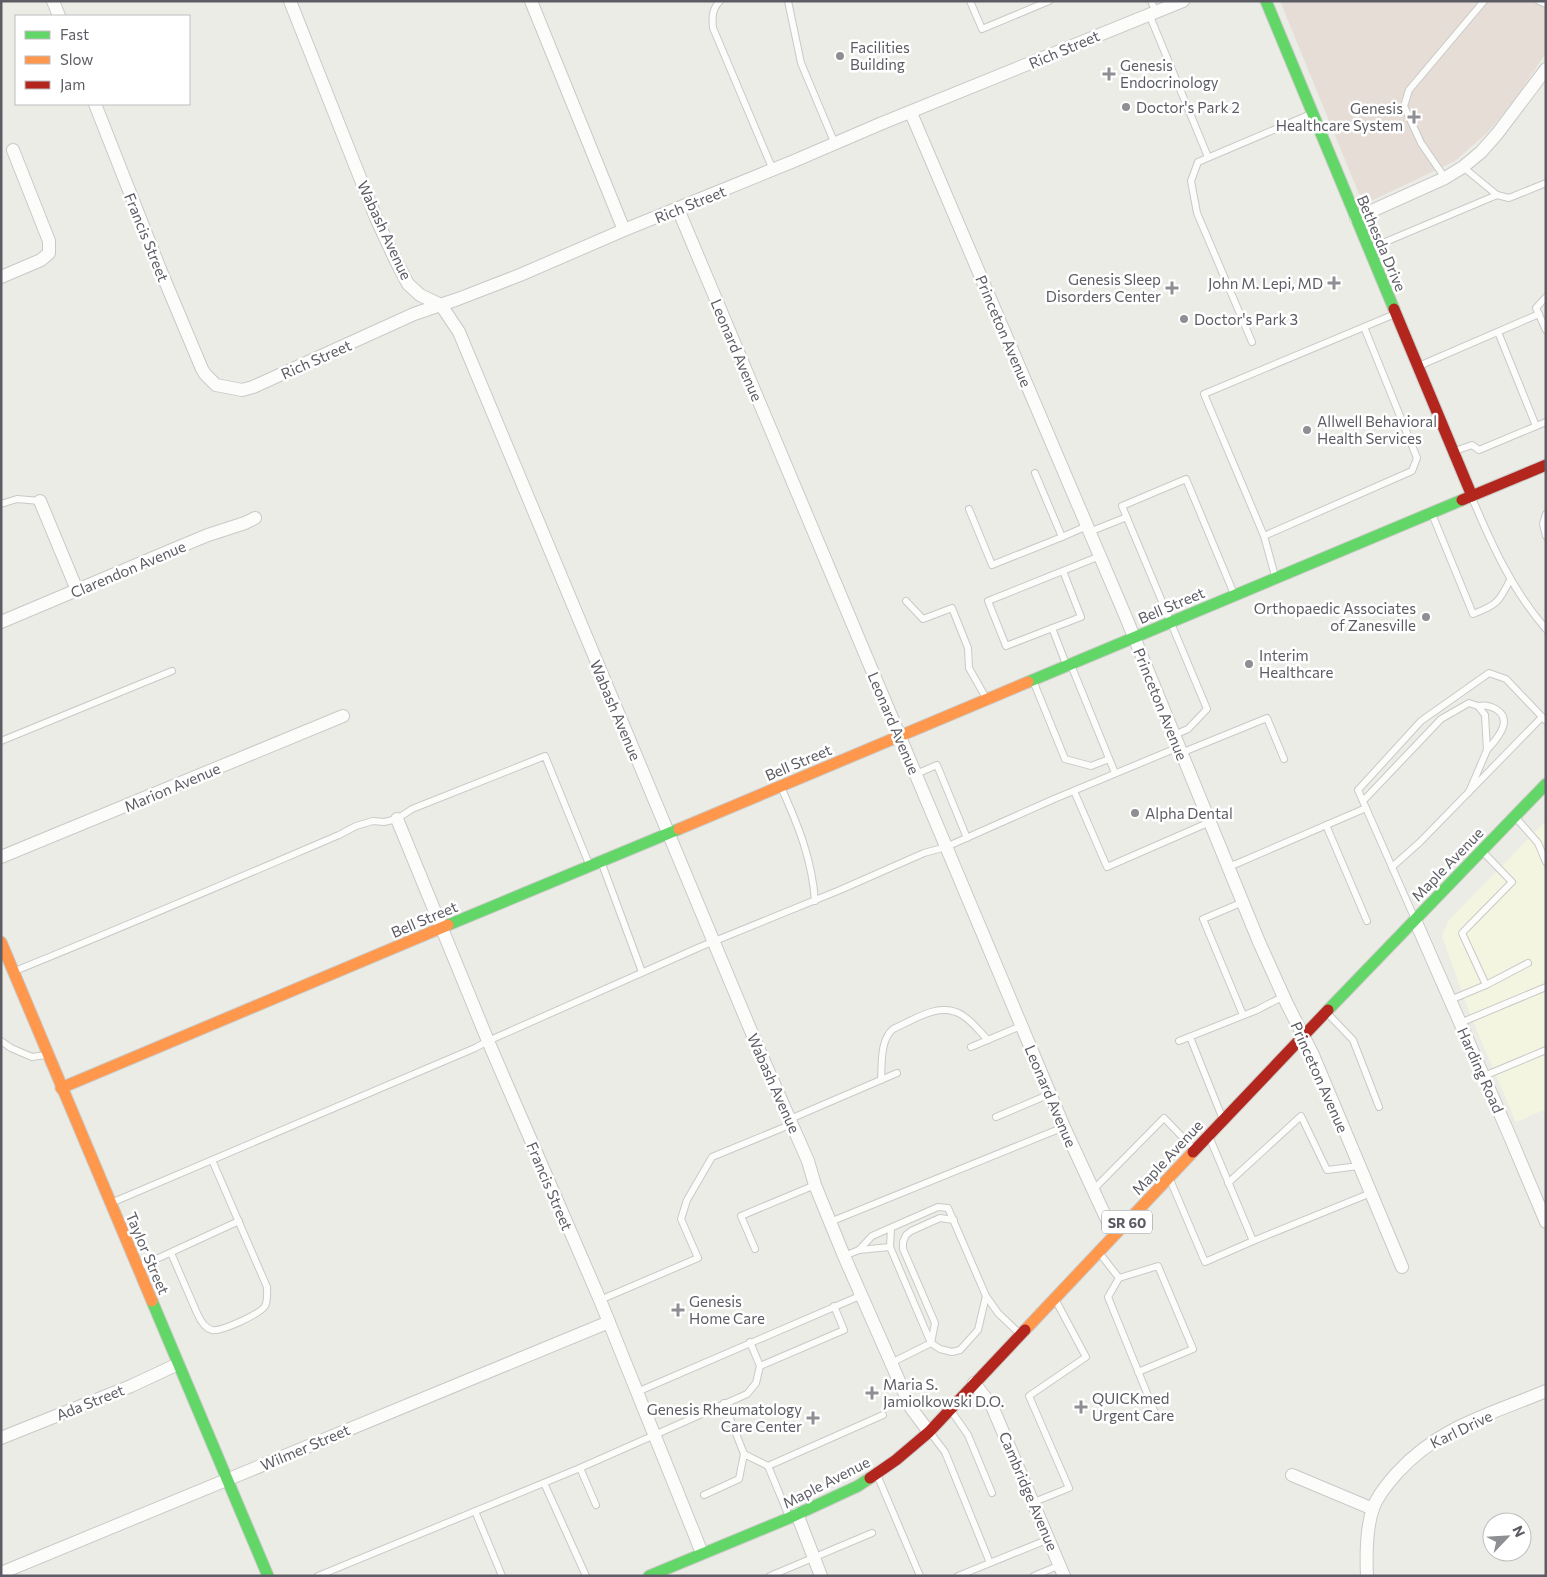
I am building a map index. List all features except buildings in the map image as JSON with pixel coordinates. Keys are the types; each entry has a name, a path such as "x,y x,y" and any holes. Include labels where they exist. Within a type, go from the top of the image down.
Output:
{"street":[{"path":"53,1 60,15"},
{"name":"Wabash Avenue","path":"290,1 376,218 395,259 408,284 420,295 441,305 458,332 756,1043 808,1161 815,1185 844,1256 911,1408 928,1432"},
{"path":"530,1 624,230"},
{"name":"Rich Street","path":"202,369 216,385 242,390 254,387 414,314 520,274 774,170 1152,9 1183,1"},
{"name":"Bethesda Drive","path":"1266,1 1472,496"},
{"path":"1356,218 1446,178 1463,167 1481,152 1497,134 1546,70"},
{"name":"Francis Street","path":"95,105 163,277 202,369"},
{"name":"Princeton Avenue","path":"911,113 1100,556 1259,942 1317,1063 1402,1267"},
{"path":"1,276 41,260 49,253 49,241 13,150"},
{"name":"Leonard Avenue","path":"678,209 1021,1026 1092,1191 1114,1235"},
{"name":"Bell Street","path":"62,1088 1546,465"},
{"path":"40,501 76,590"},
{"name":"Clarendon Avenue","path":"1,622 208,535 255,518"},
{"name":"Marion Avenue","path":"1,857 343,716"},
{"name":"Maple Avenue","path":"649,1576 793,1516 858,1486 896,1460 928,1432 1054,1297 1546,784"},
{"name":"Francis Street","path":"397,818 488,1041 600,1300 702,1554"},
{"name":"Harding Road","path":"1415,920 1546,1222"},
{"name":"Taylor Street","path":"1,942 268,1576"},
{"name":"Wilmer Street","path":"1,1573 609,1322"},
{"name":"Ada Street","path":"1,1438 131,1386 178,1364"},
{"name":"Cambridge Avenue","path":"974,1383 992,1406 1062,1570"},
{"name":"Karl Drive","path":"1367,1576 1366,1546 1373,1509 1390,1481 1410,1459 1439,1437 1475,1419 1546,1392"},
{"path":"1292,1475 1373,1509"},
{"path":"793,1516 821,1576"},
{"path":"684,1561 690,1576"}],"lane":[{"path":"720,1 714,9 712,18 713,28 774,170"},
{"path":"788,1 801,63 835,144"},
{"path":"970,1 982,29 1049,1"},
{"path":"1446,178 1421,143 1404,106 1409,90 1484,1"},
{"path":"1539,1 1546,4"},
{"path":"1152,9 1208,157"},
{"path":"1252,342 1197,212 1191,181 1198,162 1312,113"},
{"path":"1463,167 1497,195 1509,198 1546,183"},
{"path":"1370,248 1497,195"},
{"path":"1546,297 1536,308 1546,330"},
{"path":"1276,578 1264,536 1204,394 1396,314"},
{"path":"1418,366 1539,314"},
{"path":"1264,536 1412,471 1417,458 1364,327"},
{"path":"1498,332 1536,426"},
{"path":"1454,452 1472,446 1479,450 1546,422"},
{"path":"1035,473 1062,537"},
{"path":"1178,745 1188,729 1207,709 1122,506 1186,479 1235,595"},
{"path":"1472,496 1490,541 1510,580 1546,629"},
{"path":"1,504 17,499 40,501"},
{"path":"969,509 992,565 1062,537 1127,517"},
{"path":"1431,513 1473,614 1493,605 1501,599 1510,580"},
{"path":"1546,514 1543,524 1546,536"},
{"path":"1063,571 1081,617 1006,646 988,601 1100,556"},
{"path":"906,601 923,619 952,608 968,648 969,668 986,700"},
{"path":"1052,628 1115,773"},
{"path":"1,741 172,672"},
{"path":"1392,867 1415,847 1544,719 1506,679 1489,673 1421,721 1358,790 1415,920"},
{"path":"1033,680 1066,759 1091,766 1109,759"},
{"path":"1362,801 1441,719 1469,703 1496,708 1502,714 1504,725 1499,736 1487,750 1469,792"},
{"path":"1478,706 1485,715 1487,750"},
{"path":"110,1203 475,1048 642,972 815,901 924,853 946,847 1178,745 1268,718 1284,759"},
{"path":"14,972 340,836 356,826 373,821 384,822 397,818 412,809 545,756 595,863 642,972"},
{"path":"916,774 938,765 967,838"},
{"path":"780,786 796,820 808,857 813,875 815,901"},
{"path":"1074,791 1107,867 1210,822"},
{"path":"1228,866 1366,808"},
{"path":"1514,816 1538,843 1546,862"},
{"path":"1326,825 1367,920"},
{"path":"1481,850 1512,882 1462,933 1486,985"},
{"path":"1243,902 1203,919 1243,1016"},
{"path":"1450,1000 1486,985 1528,963"},
{"path":"1460,1023 1546,987"},
{"path":"1179,1041 1243,1016 1284,996"},
{"path":"881,1080 883,1052 888,1033 938,1009 950,1010 963,1016 988,1040"},
{"path":"1326,1012 1353,1040 1379,1107"},
{"path":"971,1047 1021,1026"},
{"path":"1190,1037 1223,1120"},
{"path":"1,1041 11,1048 32,1057 48,1054"},
{"path":"1484,1076 1546,1050"},
{"path":"600,1300 698,1258 681,1219 687,1200 712,1157 897,1073"},
{"path":"996,1117 1050,1094"},
{"path":"1228,1183 1301,1116 1327,1170 1359,1166"},
{"path":"1092,1191 1164,1118 1195,1150"},
{"path":"830,1222 1064,1127"},
{"path":"1209,1135 1253,1241"},
{"path":"171,1253 196,1313 206,1328 214,1330 223,1328 258,1313 265,1306 268,1297 267,1287 212,1160"},
{"path":"1169,1177 1206,1262 1370,1193"},
{"path":"754,1249 741,1216 815,1185"},
{"path":"859,1250 872,1236 938,1207 948,1208 986,1296 998,1313 1020,1334"},
{"path":"931,1343 935,1324 903,1248 903,1242 906,1235 916,1228 940,1218 954,1220"},
{"path":"137,1267 239,1221"},
{"path":"891,1228 890,1247 931,1343 940,1349 952,1352 960,1350 978,1330 986,1296"},
{"path":"844,1256 859,1250 890,1247"},
{"path":"1098,1252 1119,1278"},
{"path":"1138,1372 1193,1350 1158,1266 1119,1278 1108,1297 1138,1372 1155,1413"},
{"path":"637,1392 862,1295"},
{"path":"1034,1502 1069,1488 1029,1396 1086,1357 1054,1297"},
{"path":"760,1366 844,1330 834,1306"},
{"path":"318,1576 580,1468 747,1394 756,1383 760,1366 750,1342"},
{"path":"891,1363 931,1343"},
{"path":"704,1495 739,1479 744,1454 724,1403"},
{"path":"950,1409 968,1435 992,1493"},
{"path":"768,1466 884,1415"},
{"path":"928,1432 945,1452 990,1563"},
{"path":"744,1454 768,1466 793,1516"},
{"path":"580,1468 596,1504"},
{"path":"877,1474 920,1576"},
{"path":"544,1483 586,1576"},
{"path":"475,1511 502,1576"},
{"path":"770,1576 872,1533"},
{"path":"958,1576 1049,1539"},
{"path":"1034,1576 1062,1570"}],"shaded area":[{"name":"Genesis Healthcare System","path":"1280,1 1546,1 1546,53 1515,100 1487,133 1455,161 1371,201 1359,194"},
{"path":"1546,821 1546,1109 1516,1122 1470,1014 1442,936 1449,920"}],"traffic: fast":[{"path":"1266,1 1394,309"},
{"path":"1028,682 1462,500"},
{"path":"1328,1010 1546,784"},
{"path":"448,925 679,829"},
{"path":"152,1301 268,1576"},
{"path":"649,1576 789,1518 858,1486 870,1478"}],"traffic: slow":[{"path":"679,829 1028,682"},
{"path":"61,1088 448,925"},
{"path":"1,942 152,1301"},
{"path":"1025,1330 1193,1152"}],"traffic: jam":[{"path":"1394,309 1472,496"},
{"path":"1462,500 1546,465"},
{"path":"1193,1152 1328,1010"},
{"path":"870,1478 896,1460 929,1432 1025,1330"}],"place":[{"name":"Facilities Building","path":"840,56"},
{"name":"Genesis Endocrinology","path":"1109,74"},
{"name":"Doctor's Park 2","path":"1126,107"},
{"name":"Genesis Healthcare System","path":"1414,117"},
{"name":"John M. Lepi, MD","path":"1334,283"},
{"name":"Genesis Sleep Disorders Center","path":"1172,288"},
{"name":"Doctor's Park 3","path":"1184,319"},
{"name":"Allwell Behavioral Health Services","path":"1307,430"},
{"name":"Orthopaedic Associates of Zanesville","path":"1426,617"},
{"name":"Interim Healthcare","path":"1249,664"},
{"name":"Alpha Dental","path":"1135,813"},
{"name":"Genesis Home Care","path":"678,1310"},
{"name":"Maria S. Jamiolkowski D.O.","path":"872,1393"},
{"name":"QUICKmed Urgent Care","path":"1081,1407"},
{"name":"Genesis Rheumatology Care Center","path":"813,1418"}]}
